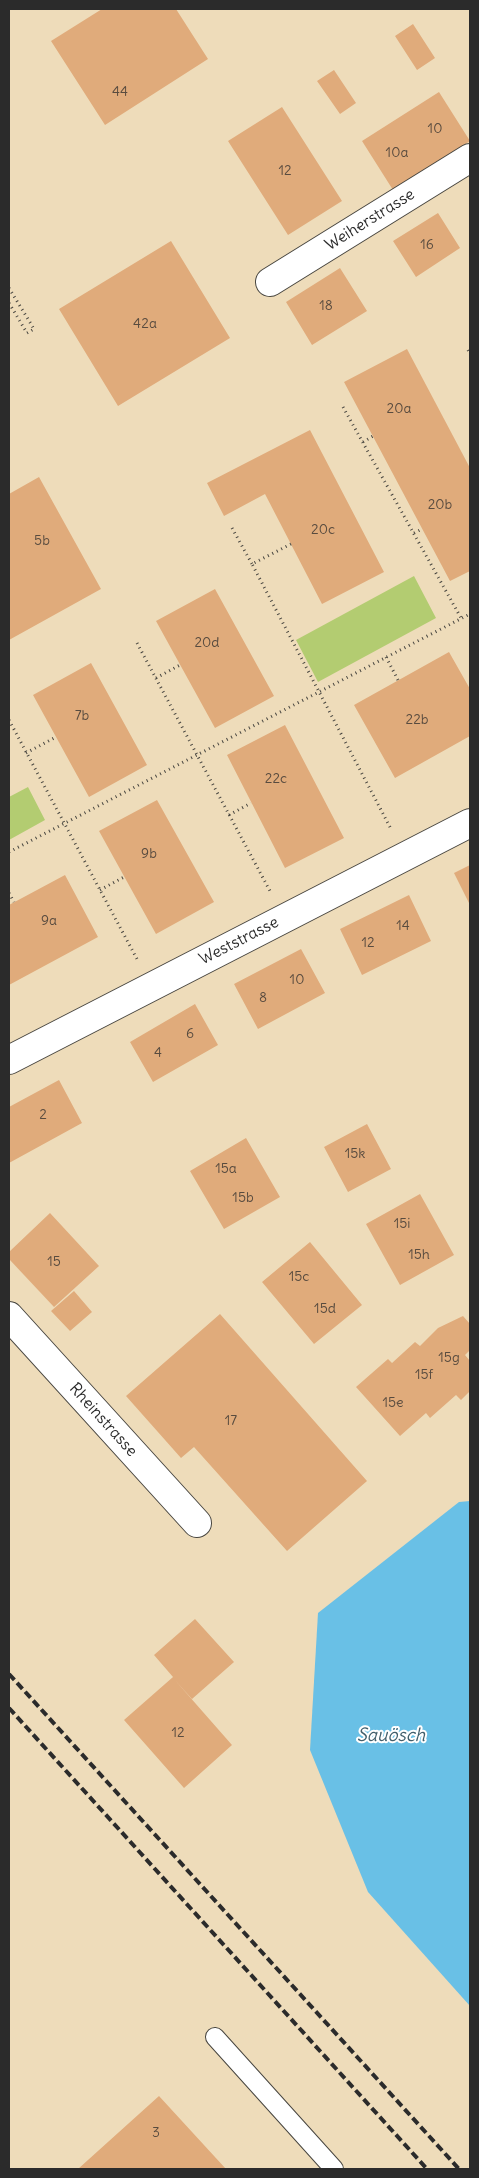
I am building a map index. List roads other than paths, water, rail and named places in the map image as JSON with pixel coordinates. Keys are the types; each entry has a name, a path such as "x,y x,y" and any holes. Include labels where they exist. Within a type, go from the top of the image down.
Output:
{"street":[{"name":"Weiherstrasse","path":"270,282 470,158"},
{"name":"Weststrasse","path":"9,1060 470,823"},
{"name":"Rheinstrasse","path":"9,1316 197,1523"}],"lane":[{"path":"215,2036 334,2169"}],"water":[{"name":"Sauösch","path":"470,1501 470,2006 368,1892 310,1750 318,1613 459,1502"}],"railway":[{"path":"9,1674 459,2169"},
{"path":"9,1708 427,2169"}]}
